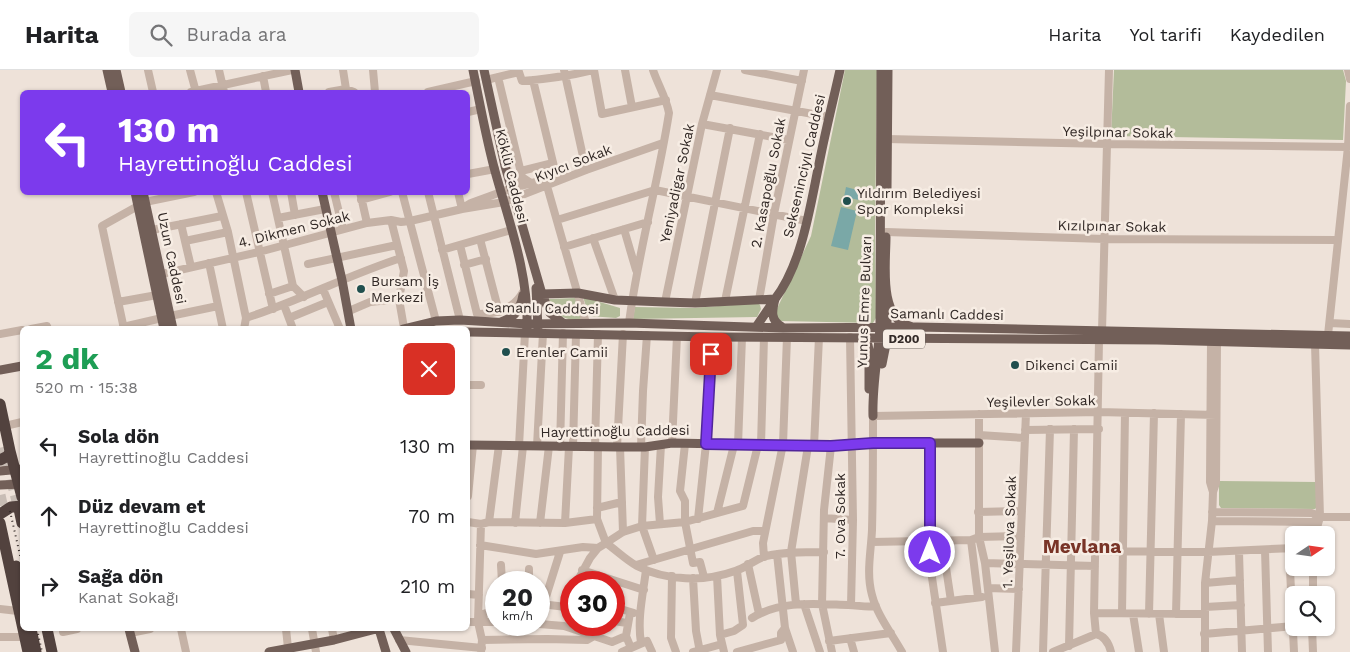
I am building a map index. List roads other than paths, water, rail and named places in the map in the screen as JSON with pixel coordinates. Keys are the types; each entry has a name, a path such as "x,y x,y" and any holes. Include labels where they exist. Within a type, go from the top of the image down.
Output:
{"highway":[{"path":"0,404 2,430 8,456 0,460"},
{"path":"6,449 19,469"},
{"path":"20,507 11,507 1,523 3,549 20,615"},
{"path":"1,523 20,585"},
{"path":"47,631 52,652"},
{"path":"59,631 59,652"},
{"path":"28,633 28,652"},
{"path":"28,633 36,652"}],"main road":[{"path":"107,70 112,90"},
{"path":"116,70 121,90"},
{"path":"294,70 299,90"},
{"name":"Köklü Caddesi","path":"473,70 495,169 525,288 526,330"},
{"name":"Köklü Caddesi","path":"484,70 505,166 532,259"},
{"name":"Sekseninciyıl Caddesi","path":"756,326 781,291 807,221 840,70"},
{"name":"Yunus Emre Bulvarı","path":"873,412 872,394 884,327 881,70"},
{"name":"Yunus Emre Bulvarı","path":"888,70 886,294 889,307 896,319 906,325 918,327"},
{"name":"Uzun Caddesi","path":"137,195 152,230 162,274 166,317 164,326"},
{"name":"Uzun Caddesi","path":"143,195 142,204 157,295 170,326"},
{"path":"323,195 354,326"},
{"path":"532,259 542,294 550,313 563,323"},
{"path":"532,259 540,330"},
{"path":"500,322 516,313 523,300 525,288"},
{"path":"542,294 578,292 614,300 695,303 775,299 772,310 774,321 785,332"},
{"path":"884,327 886,294"},
{"name":"Samanlı Caddesi","path":"412,326 436,321 460,320 500,322 526,330"},
{"name":"Samanlı Caddesi","path":"540,330 563,323 628,323 756,326 819,337 860,338 1328,335 1347,340"},
{"name":"Samanlı Caddesi","path":"470,332 540,330 576,334 764,337 785,332 918,327 1214,342 1315,344 1347,340"},
{"path":"860,338 868,345 869,350 868,380 873,412"},
{"path":"0,370 20,366"},
{"path":"873,443 930,443 979,439"},
{"name":"Hayrettinoğlu Caddesi","path":"470,445 643,447 672,444 831,446 873,443"},
{"path":"0,472 19,469"},
{"path":"0,485 20,484"},
{"path":"129,631 135,652"},
{"path":"269,652 315,648 356,631"},
{"path":"378,631 386,652"},
{"path":"395,631 406,652"}],"street":[{"path":"148,70 153,90"},
{"path":"190,70 194,90"},
{"path":"219,70 223,89 246,79 294,70"},
{"path":"244,70 246,79"},
{"path":"343,70 350,90"},
{"path":"373,70 376,90"},
{"path":"543,70 545,80"},
{"path":"486,80 519,72 522,81 545,80 565,73 593,70 602,114 666,100"},
{"path":"625,70 632,107"},
{"path":"628,323 636,273 655,190 668,113 666,100 658,86 653,70"},
{"name":"Yeniyadigar Sokak","path":"665,302 702,124 717,70"},
{"path":"746,70 775,73 802,81"},
{"name":"2. Kasapoğlu Sokak","path":"759,300 774,214 804,70"},
{"path":"1096,634 1094,613 1095,566 1109,70"},
{"path":"1348,70 1350,79"},
{"path":"565,73 586,170"},
{"path":"263,76 266,90"},
{"path":"498,77 522,177 531,183"},
{"path":"459,195 462,209 471,203 512,188 557,179 533,80"},
{"path":"437,90 476,81"},
{"path":"710,95 829,117"},
{"path":"1328,335 1348,147 1350,106"},
{"path":"470,112 481,109"},
{"path":"702,124 789,140"},
{"path":"695,303 730,128"},
{"path":"725,301 760,134"},
{"name":"Yeşilpınar Sokak","path":"887,139 1348,147"},
{"name":"Kıyıcı Sokak","path":"433,216 504,202 547,186 557,179 663,143"},
{"path":"521,171 553,163"},
{"path":"505,166 518,180 531,183"},
{"path":"470,174 495,169"},
{"path":"547,186 586,323"},
{"path":"557,220 655,190 807,221"},
{"path":"124,326 102,226 142,204 181,195"},
{"path":"217,195 228,232 246,318 245,326"},
{"path":"247,195 273,309"},
{"path":"273,195 293,286 304,296"},
{"path":"292,195 295,214"},
{"path":"335,195 343,229"},
{"path":"403,195 436,321"},
{"path":"429,195 460,320"},
{"path":"360,196 367,223"},
{"path":"278,218 325,209"},
{"path":"152,230 222,216"},
{"name":"4. Dikmen Sokak","path":"162,274 259,252 367,223 391,220 401,222 433,216"},
{"path":"391,220 404,272 399,299 403,326"},
{"path":"564,247 648,222"},
{"path":"181,224 191,267"},
{"path":"624,229 636,273"},
{"path":"442,250 511,230"},
{"path":"185,241 228,232"},
{"name":"Kızılpınar Sokak","path":"886,232 1105,239 1338,240"},
{"path":"594,238 614,300"},
{"path":"480,239 499,312"},
{"path":"308,264 397,245"},
{"path":"460,245 477,314 499,312 508,308 520,297 525,288"},
{"path":"246,318 284,305 371,268 401,258"},
{"path":"464,265 486,259"},
{"path":"209,264 222,326"},
{"path":"269,294 293,286"},
{"path":"322,289 339,326"},
{"path":"118,302 157,295"},
{"path":"349,311 370,302 399,299"},
{"path":"289,318 328,302"},
{"path":"284,305 292,326"},
{"path":"132,326 218,306"},
{"path":"1330,323 1350,324"},
{"path":"0,334 20,330"},
{"path":"515,523 521,446 526,330"},
{"path":"537,446 540,330"},
{"path":"764,557 762,543 783,444 785,332"},
{"path":"563,333 567,447"},
{"path":"565,523 567,447 576,334"},
{"path":"598,334 597,519 606,543 646,570 672,576 693,578 717,576 737,571 764,557 777,554 824,552"},
{"path":"623,334 619,447 623,532"},
{"path":"647,335 642,391 642,526 654,560"},
{"path":"672,444 678,336"},
{"path":"717,513 736,445 742,336"},
{"path":"698,519 706,444 712,337"},
{"path":"644,590 582,570 598,548 623,532 642,526 685,522 743,506 759,445 764,337"},
{"path":"819,337 811,446 791,552 800,604 820,652"},
{"name":"7. Ova Sokak","path":"850,337 853,445 851,605"},
{"path":"1205,652 1204,611 1213,492 1216,483 1213,414 1214,342"},
{"path":"1315,344 1320,517 1318,526"},
{"path":"470,385 481,385"},
{"path":"873,412 872,542 868,561 869,582 876,606 902,652"},
{"name":"Yeşilevler Sokak","path":"873,412 1213,414"},
{"name":"1. Yeşilova Sokak","path":"1016,652 1026,413"},
{"path":"1122,613 1125,413"},
{"path":"1149,614 1154,413"},
{"path":"978,597 975,539 978,512 979,414"},
{"path":"1176,614 1181,414"},
{"path":"2,430 20,423"},
{"path":"1069,646 1074,429"},
{"path":"979,439 1050,430 1099,429"},
{"path":"1043,652 1050,430"},
{"path":"930,443 930,564 943,652"},
{"path":"685,444 680,492 685,501 685,522 693,563 700,562 704,577"},
{"path":"482,647 479,594 480,545 499,445"},
{"path":"660,524 658,498 661,445"},
{"path":"540,523 549,446"},
{"path":"831,446 824,518 822,604 832,652"},
{"path":"597,508 622,502"},
{"path":"978,512 1022,511"},
{"path":"1212,512 1312,513 1320,517 1350,516"},
{"path":"1212,521 1313,522 1320,517"},
{"path":"824,518 853,520"},
{"path":"470,522 565,523 597,519"},
{"path":"636,565 753,531 765,532"},
{"path":"872,542 942,541 1021,536"},
{"path":"975,539 985,563 995,652"},
{"path":"942,541 951,600"},
{"path":"480,545 536,554 560,552 583,547 598,548"},
{"path":"1096,551 1239,552 1285,549"},
{"path":"1265,550 1268,652"},
{"path":"550,579 560,552"},
{"path":"1239,552 1242,652"},
{"path":"777,554 786,628 793,652"},
{"path":"985,563 1095,566"},
{"path":"748,564 756,616 783,605 851,605 866,608 876,606"},
{"path":"500,565 501,571"},
{"path":"641,643 639,632 640,614 646,570"},
{"path":"720,635 734,631 743,625 737,571"},
{"path":"672,576 671,638 676,652"},
{"path":"693,578 698,651 723,648 720,635 717,576"},
{"path":"1206,583 1240,580"},
{"path":"935,603 978,597 988,592 1019,589"},
{"path":"470,594 479,594"},
{"path":"1094,613 1176,614 1241,606"},
{"path":"0,609 18,611"},
{"path":"625,611 640,614"},
{"path":"481,622 483,614 485,613"},
{"path":"630,613 626,636 631,648"},
{"path":"1133,614 1139,652"},
{"path":"1159,614 1164,652"},
{"path":"470,622 485,622"},
{"path":"550,625 564,626 590,638"},
{"path":"1204,634 1285,627"},
{"path":"737,652 781,640 781,633 786,628"},
{"path":"181,631 186,652"},
{"path":"287,631 292,649"},
{"path":"312,631 315,648"},
{"path":"332,631 334,640"},
{"path":"830,641 891,632"},
{"path":"0,637 28,633"},
{"path":"1053,652 1096,634 1101,635 1107,641 1111,652"},
{"path":"399,640 482,647 547,638 590,638 612,642 626,636"},
{"path":"1293,636 1294,652"},
{"path":"1312,636 1313,652"},
{"path":"850,638 854,652"},
{"path":"622,652 647,642 652,652"}],"water":[{"path":"846,187 861,191 859,200 844,197"},
{"path":"841,207 857,211 848,250 831,246"}],"tunnel":[{"path":"3,447 19,509"},
{"path":"0,495 4,513"}],"railway":[{"path":"10,511 20,555"},
{"path":"37,631 42,652"}],"place":[{"name":"Yıldırım Belediyesi Spor Kompleksi","path":"847,201"},
{"name":"Bursam İş Merkezi","path":"361,289"},
{"name":"Erenler Camii","path":"506,352"},
{"name":"Dikenci Camii","path":"1015,365"}],"district":[{"name":"Mevlana","path":"1082,546"}]}
